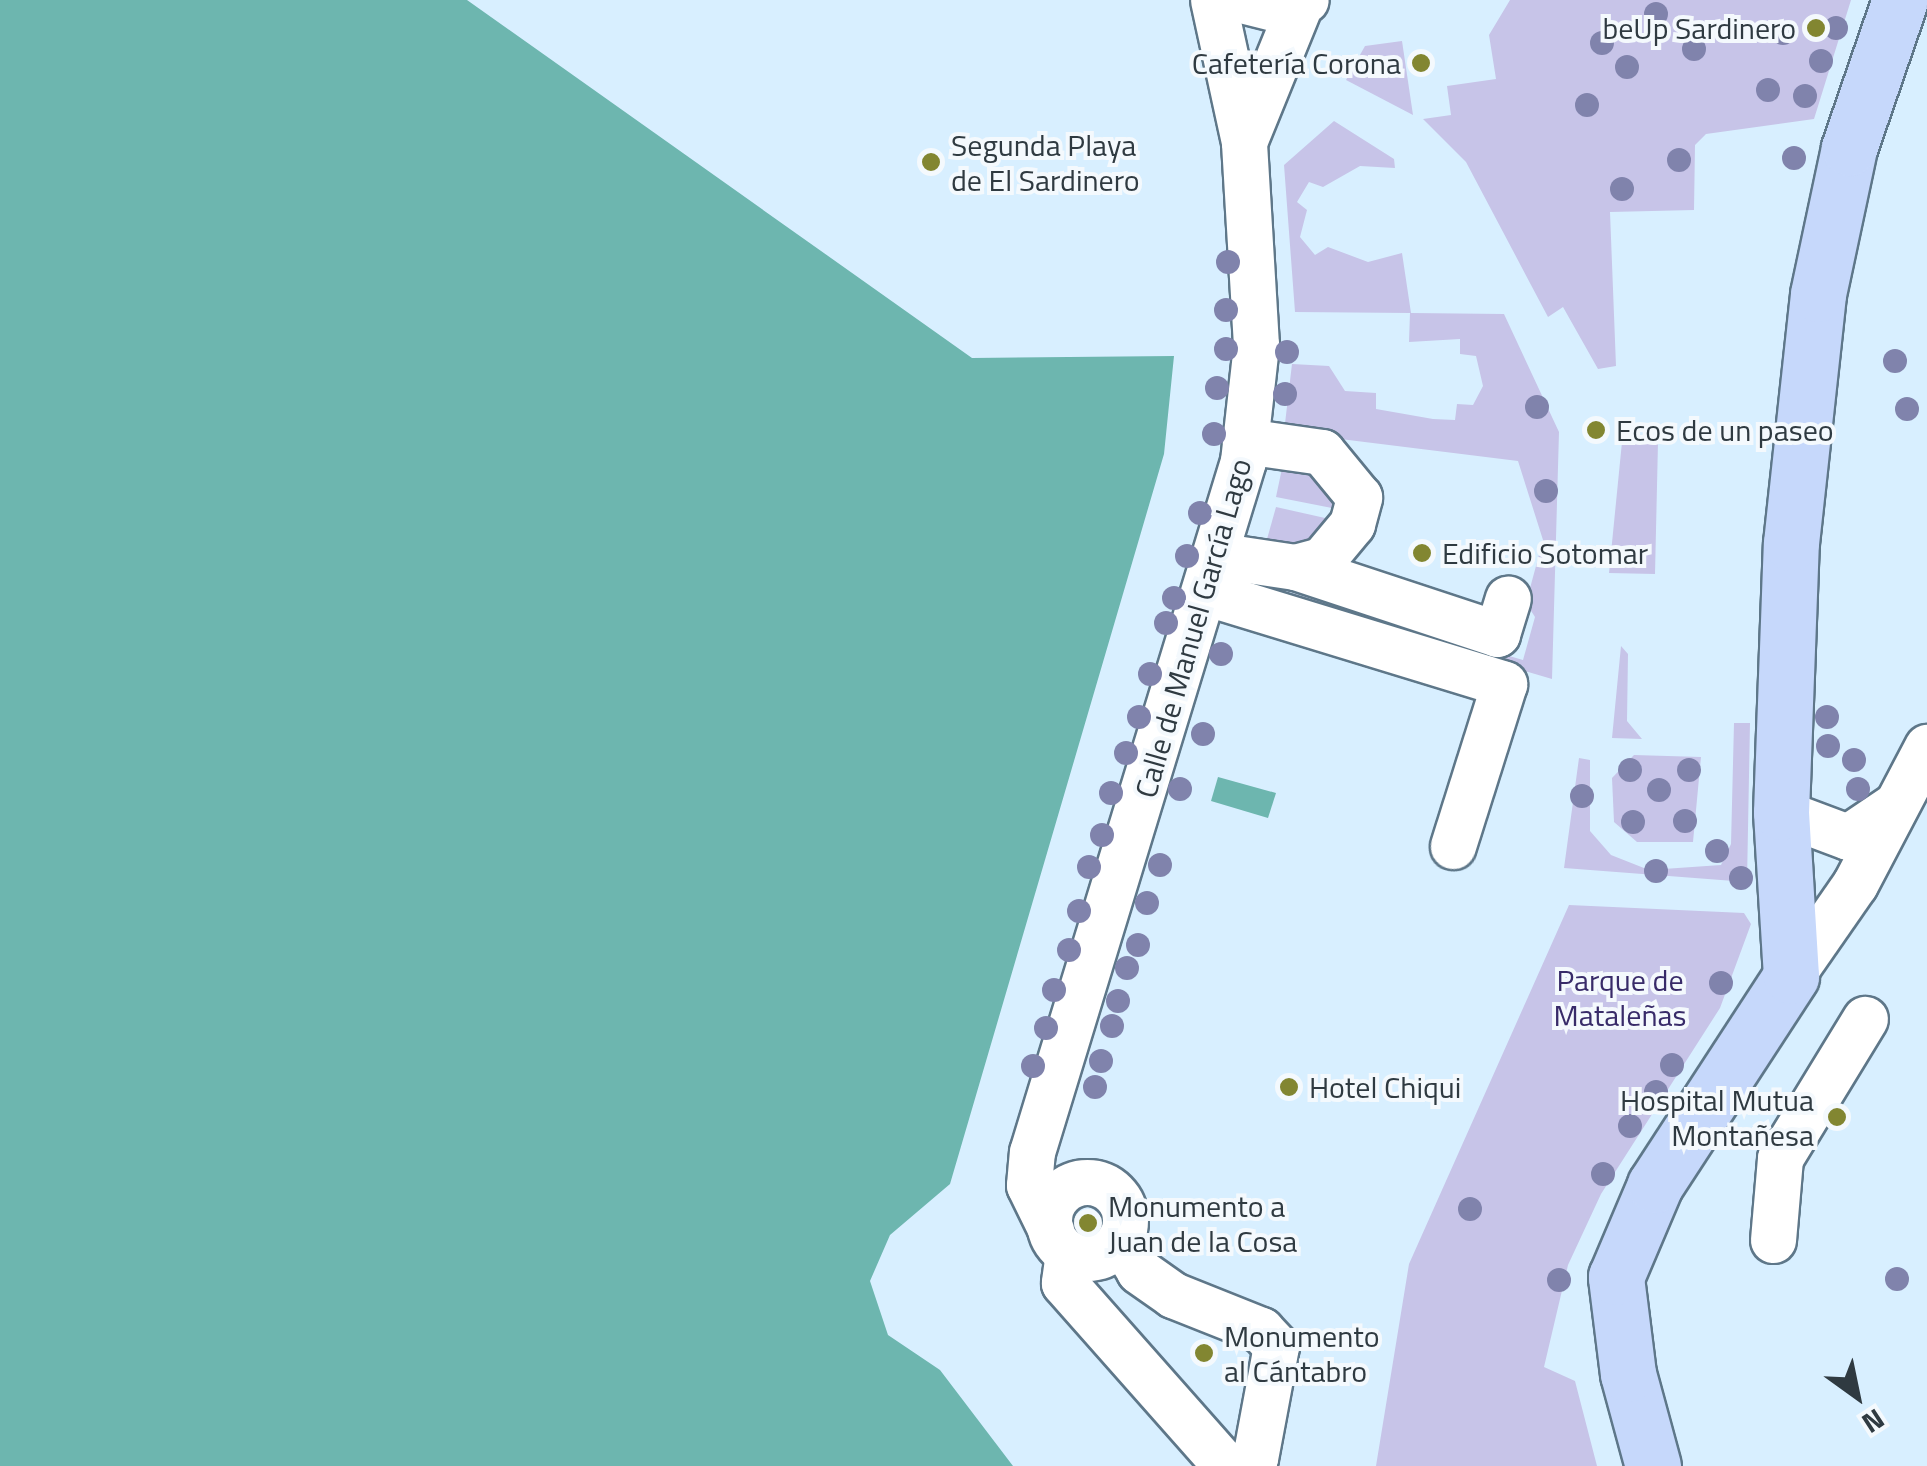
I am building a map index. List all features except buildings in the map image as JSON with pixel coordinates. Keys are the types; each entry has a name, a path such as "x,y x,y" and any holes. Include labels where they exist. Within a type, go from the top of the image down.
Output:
{"main road":[{"path":"1653,1466 1628,1374 1616,1277 1654,1185 1792,976 1781,812 1791,544 1818,294 1849,148 1900,0"}],"street":[{"name":"Calle de Manuel García Lago","path":"1213,0 1244,142 1256,344 1245,441 1210,573 1029,1185 1059,1241 1064,1283 1226,1466"},
{"path":"1241,0 1303,2"},
{"name":"Calle de Manuel García Lago","path":"1244,142 1303,2"},
{"path":"1210,573 1296,567 1338,547 1359,497 1322,452 1245,441"},
{"path":"1296,567 1497,634 1508,599"},
{"path":"1210,573 1504,684 1453,846"},
{"path":"1792,976 1855,884 1927,747"},
{"path":"1781,812 1848,837 1894,806"},
{"path":"1788,874 1855,884"},
{"path":"1772,1240 1780,1158 1865,1019"},
{"path":"1054,1101 1064,1139 1090,1182 1122,1205 1120,1239 1139,1271 1173,1295 1261,1330 1276,1346 1254,1458 1237,1466"},
{"path":"1090,1182 1058,1196 1059,1241 1091,1258 1120,1239"}],"green space":[{"path":"1510,0 1851,0 1814,119 1706,134 1695,145 1694,210 1610,212 1616,366 1598,369 1563,307 1548,317 1466,162 1423,119 1451,115 1447,86 1496,79 1489,35"},
{"path":"1402,41 1413,115 1346,80 1365,46"},
{"path":"1334,121 1394,159 1395,168 1360,166 1323,187 1309,182 1297,202 1307,210 1300,237 1315,255 1328,247 1368,262 1402,253 1411,313 1504,314 1559,432 1552,679 1248,590 1250,581 1523,660 1535,617 1526,603 1543,540 1518,461 1284,432 1292,364 1329,366 1345,391 1376,393 1376,409 1433,419 1455,420 1457,404 1473,405 1483,386 1476,356 1460,354 1460,339 1409,342 1410,313 1295,312 1284,165"},
{"path":"1622,442 1658,442 1655,574 1609,573"},
{"path":"1285,454 1326,476 1337,509 1276,497"},
{"path":"1276,507 1334,520 1323,541 1264,550"},
{"path":"1621,646 1628,654 1627,721 1642,739 1612,738"},
{"path":"1734,723 1750,723 1747,882 1564,868 1579,758 1590,760 1590,831 1611,855 1649,870 1721,865 1731,844"},
{"path":"1634,755 1701,757 1693,842 1637,842 1614,822 1612,778"},
{"name":"Parque de Mataleñas","path":"1569,905 1744,913 1751,924 1720,1008 1601,1194 1568,1265 1544,1367 1575,1381 1597,1466 1376,1466 1409,1264"}],"shaded area":[{"path":"0,0 467,0 972,358 1174,356 1164,454 950,1184 890,1235 870,1281 888,1335 940,1370 1013,1466 0,1466"},
{"path":"1218,777 1276,793 1268,818 1211,801"}],"place":[{"name":"beUp Sardinero","path":"1816,28"},
{"name":"Cafetería Corona","path":"1421,63"},
{"name":"Segunda Playa de El Sardinero","path":"931,162"},
{"name":"Ecos de un paseo","path":"1596,430"},
{"name":"Edificio Sotomar","path":"1422,553"},
{"name":"Hotel Chiqui","path":"1289,1087"},
{"name":"Hospital Mutua Montañesa","path":"1837,1117"},
{"name":"Monumento a Juan de la Cosa","path":"1088,1223"},
{"name":"Monumento al Cántabro","path":"1204,1353"}]}
